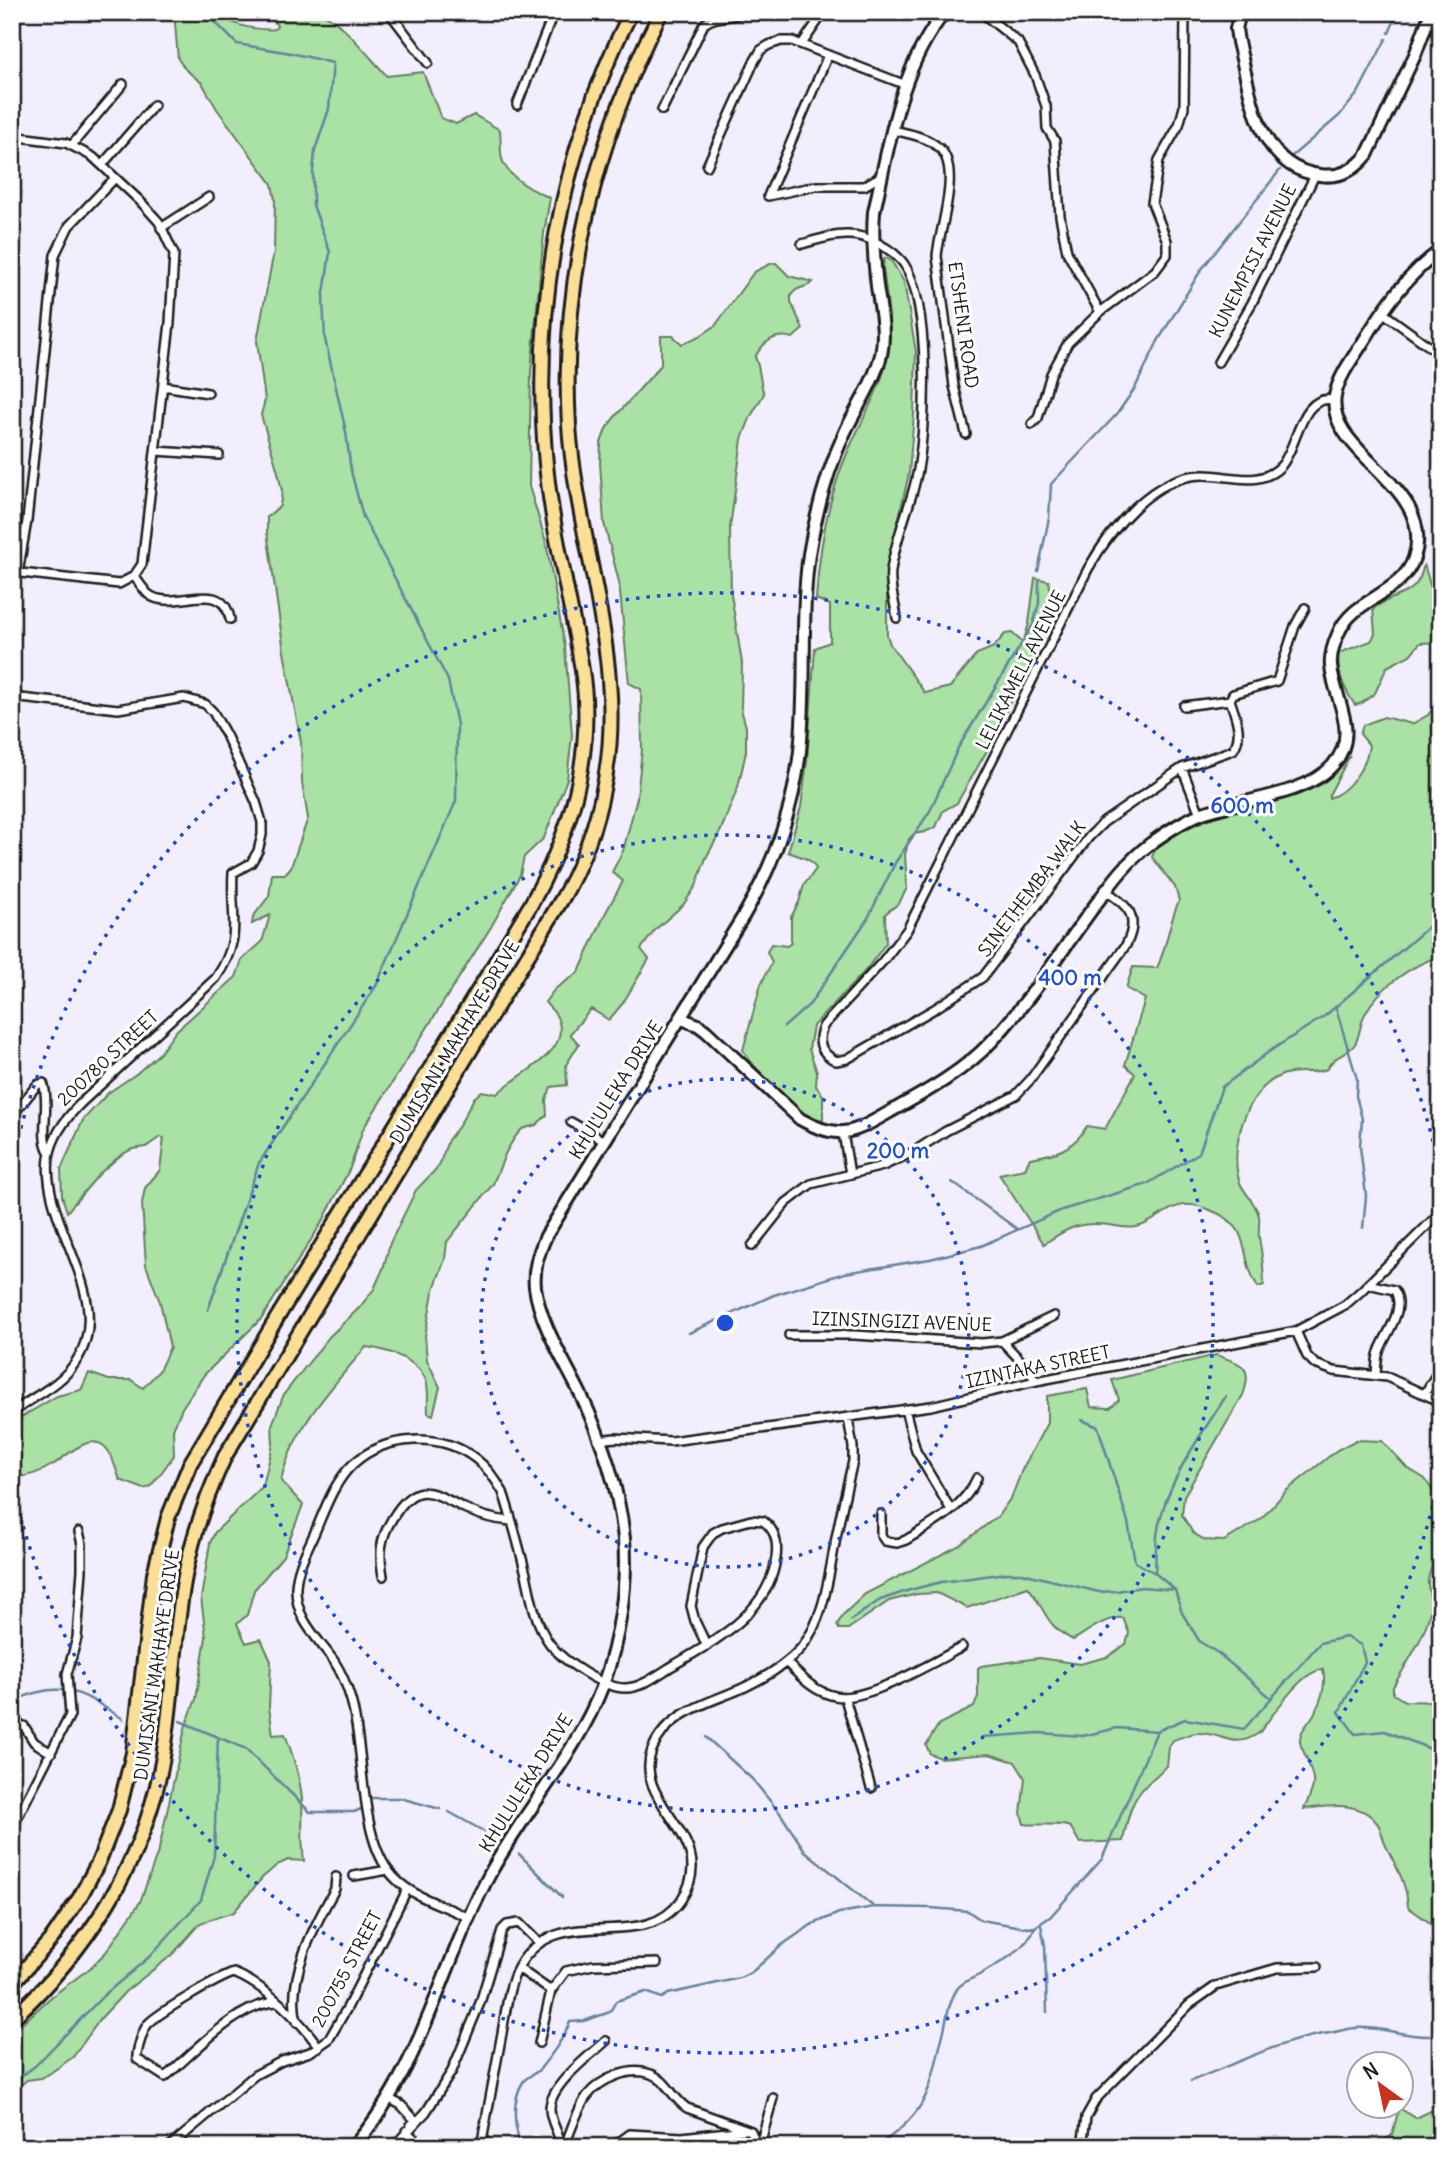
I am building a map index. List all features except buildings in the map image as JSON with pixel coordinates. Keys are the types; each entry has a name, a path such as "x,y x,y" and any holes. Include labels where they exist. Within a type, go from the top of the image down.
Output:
{"main road":[{"name":"DUMISANI MAKHAYE DRIVE","path":"12,1984 53,1937 80,1897 99,1861 119,1810 133,1753 154,1574 168,1518 190,1464 248,1364 530,906 552,865 572,813 584,749 585,699 581,660 546,464 542,394 543,332 552,260 571,170 605,70 631,12"},
{"name":"DUMISANI MAKHAYE DRIVE","path":"12,2019 65,1966 103,1913 125,1872 147,1819 165,1744 186,1572 201,1513 225,1456 562,899 575,876 592,831 607,766 611,734 610,695 604,640 575,483 569,426 568,371 572,297 582,230 607,143 635,66 661,12"}],"street":[{"path":"389,12 428,63"},
{"path":"517,105 554,12"},
{"path":"662,110 704,24 716,17 745,12"},
{"path":"802,44 824,12"},
{"name":"KHULULEKA DRIVE","path":"353,2147 390,2099 423,2031 469,1918 491,1872 567,1757 604,1683 619,1621 624,1582 624,1550 613,1477 581,1395 540,1306 535,1286 537,1256 546,1236 682,1019 764,880 781,840 791,806 800,748 805,603 814,527 836,454 881,354 883,321 873,242 874,212 906,85 930,30 945,12"},
{"path":"981,12 1017,42 1035,75 1046,106 1047,128 1055,141 1060,215 1067,252 1100,312"},
{"path":"1032,424 1038,418 1058,359 1068,343 1100,312 1155,271 1167,255 1167,242 1152,203 1160,160 1179,125 1184,107 1185,12"},
{"path":"1240,12 1236,29 1238,42 1268,143 1285,162 1315,175 1325,176 1345,173 1367,155 1415,55 1431,12"},
{"path":"708,166 761,50 781,41 802,44 906,85"},
{"path":"828,55 768,197 816,186 864,186 882,176"},
{"path":"72,145 123,84"},
{"path":"102,165 154,105"},
{"name":"ETSHENI ROAD","path":"893,130 921,136 940,147 949,164 946,209 937,256 954,386 966,434"},
{"path":"12,136 72,145 87,153 102,165 140,201 170,243 175,265 144,560 134,576 125,582 15,573 27,521 55,255 69,226 115,178"},
{"name":"KUNEMPISI AVENUE","path":"1218,362 1252,303 1315,175"},
{"path":"161,228 209,197"},
{"path":"802,244 849,234 873,242 890,251 905,265 916,301 924,366 922,445 891,568 890,581 897,618"},
{"path":"682,1019 706,1031 800,1119 824,1131 843,1133 860,1128 944,1080 990,1044 1127,864 1149,845 1200,814 1311,782 1333,765 1343,746 1346,731 1345,716 1330,663 1337,635 1354,610 1397,583 1416,550 1417,527 1412,513 1388,480 1345,432 1337,416 1334,400 1347,368 1382,312 1410,277 1441,250"},
{"path":"1382,312 1441,355"},
{"path":"163,386 208,393"},
{"name":"LELIKAMELI AVENUE","path":"830,1058 822,1048 820,1034 824,1025 883,961 907,930 1088,569 1110,534 1147,498 1177,481 1202,475 1238,480 1273,472 1283,465 1309,409 1323,401 1334,400"},
{"path":"156,451 219,456"},
{"path":"134,576 148,594 154,597 174,601 189,598 219,599 225,604 230,619"},
{"path":"1184,706 1230,699 1233,694 1277,681 1295,626 1305,608"},
{"name":"200780 STREET","path":"12,697 118,709 184,698 205,704 213,712 226,736 256,802 262,822 258,851 251,863 233,873 235,935 230,954 221,971 64,1121 50,1153 50,1187 89,1309 87,1338 82,1353 64,1377 12,1412"},
{"name":"SINETHEMBA WALK","path":"830,1058 841,1061 847,1059 936,1008 983,977 1097,827 1182,768 1228,753 1238,743 1230,699"},
{"path":"1182,768 1200,814"},
{"path":"752,1246 773,1217 798,1192 824,1179 883,1166 913,1152 946,1131 1004,1102 1025,1086 1132,934 1130,912 1125,903 1106,891"},
{"path":"12,1116 37,1085 43,1083 48,1100 46,1146 50,1153"},
{"path":"571,1122 604,1141"},
{"path":"843,1133 850,1174"},
{"name":"IZINTAKA STREET","path":"598,1440 615,1438 671,1441 770,1426 848,1419 931,1406 1036,1381 1296,1331 1345,1305 1441,1212"},
{"path":"1368,1284 1394,1290 1398,1299 1391,1329 1378,1354 1376,1374"},
{"path":"1002,1341 1054,1316"},
{"path":"1296,1331 1307,1356 1315,1364 1334,1371 1376,1374 1441,1402"},
{"name":"IZINSINGIZI AVENUE","path":"789,1335 878,1335 982,1343 1002,1341 1036,1381"},
{"path":"1425,1393 1439,1370"},
{"path":"905,1409 916,1451 951,1510"},
{"path":"481,2147 509,1998 518,1968 539,1943 555,1935 570,1931 640,1926 656,1921 674,1908 689,1885 691,1853 683,1833 657,1796 649,1775 651,1752 665,1729 678,1717 746,1687 787,1662 803,1646 814,1627 824,1596 853,1461 848,1419"},
{"path":"469,1918 407,1890 388,1870 377,1851 370,1825 351,1701 335,1662 302,1618 297,1601 298,1572 329,1499 343,1474 365,1455 395,1442 440,1442 475,1458 496,1480 503,1492 545,1637 569,1662 604,1683 620,1688 637,1686 725,1636 742,1621 772,1579 777,1549 775,1534 763,1521 751,1520 722,1528 713,1533 703,1547 691,1606 707,1646"},
{"path":"881,1514 882,1538 889,1543 897,1543 951,1510 970,1492 977,1478"},
{"path":"383,1576 380,1554 384,1534 404,1503 417,1493 434,1492 472,1511 500,1521 511,1521"},
{"path":"12,1828 69,1715 67,1674 77,1638 82,1570 79,1532"},
{"path":"787,1662 808,1684 819,1691 845,1698 909,1675 961,1647"},
{"path":"845,1698 872,1788"},
{"path":"12,1725 24,1726 34,1742 51,1753"},
{"path":"354,1876 388,1870"},
{"path":"297,2022 293,2007 304,1951 335,1889 336,1877"},
{"name":"200755 STREET","path":"169,2147 255,2075 319,2047 336,2028 407,1890"},
{"path":"406,2131 426,2112 452,2071 480,2003 502,1930 507,1925 519,1923 539,1943"},
{"path":"539,2043 551,1991 559,1978 572,1968 657,1963"},
{"path":"1082,2147 1086,2118 1096,2099 1202,1994 1228,1981 1277,1968 1317,1967"},
{"path":"518,1968 551,1991"},
{"path":"277,2002 240,2013 165,2077 140,2063 136,2056 147,2024 225,1975 238,1974 277,2002 309,2033 319,2047"},
{"path":"563,2147 549,2108 553,2094 583,2060 606,2041"},
{"path":"563,2147 586,2098 599,2086 624,2072 651,2074 659,2078 679,2103 745,2130 754,2135 758,2146"},
{"path":"758,2146 773,2098"},
{"path":"390,2099 401,2105 415,2120 393,2147"},
{"path":"612,2147 630,2134 682,2137 745,2130"},
{"path":"406,2131 416,2140 416,2147"}],"green space":[{"path":"214,11 236,24 275,29 277,26 269,12 319,12 336,22 387,76 423,72 441,118 456,124 474,115 500,130 502,159 509,172 536,192 550,198 544,233 531,371 529,486 546,542 565,647 572,735 567,779 544,838 524,857 520,875 491,927 363,1129 350,1168 324,1219 262,1318 204,1375 182,1408 173,1429 174,1455 150,1487 144,1489 120,1480 107,1449 94,1442 79,1446 39,1472 12,1477 12,1424 15,1421 57,1396 81,1390 89,1373 109,1380 131,1380 143,1388 159,1371 170,1347 160,1302 146,1265 142,1203 145,1188 160,1170 164,1138 160,1137 146,1147 132,1149 121,1155 100,1173 67,1212 62,1196 61,1169 83,1120 108,1093 160,1053 176,1031 236,977 242,960 262,942 270,915 252,924 253,917 269,896 272,874 285,874 291,867 308,818 302,783 301,742 284,652 267,532 267,517 280,506 282,491 261,415 265,400 257,341 274,251 275,200 272,184 217,109 202,83 186,70 178,59 174,12"},
{"path":"887,258 904,282 916,352 909,473 887,571 887,635 890,644 925,693 950,687 977,654 994,647 1005,634 1012,633 1021,641 1024,640 1035,578 1049,581 1052,598 1037,646 989,747 957,803 943,811 936,827 914,834 909,839 905,855 907,888 899,903 885,914 886,943 865,971 813,1026 809,1049 817,1072 816,1086 823,1095 823,1120 819,1121 799,1110 777,1091 743,1050 761,984 772,962 767,952 771,944 787,946 791,943 791,917 804,885 816,869 808,860 788,852 801,807 807,762 815,648 830,642 830,605 816,599 819,563 829,508 839,473 877,390 888,356 889,317 883,266 884,259"},
{"path":"776,263 789,276 813,282 791,296 803,329 793,338 771,340 755,357 764,394 742,439 730,528 731,594 742,663 741,709 746,727 746,752 738,787 696,886 683,905 656,929 641,949 649,959 623,1003 609,1020 591,1009 570,1034 579,1044 566,1065 567,1085 551,1087 546,1100 547,1115 536,1125 522,1129 515,1137 493,1184 447,1242 445,1259 433,1292 425,1336 427,1360 440,1387 433,1415 428,1413 427,1386 421,1371 399,1356 366,1347 315,1410 294,1444 281,1481 303,1505 283,1556 254,1590 247,1615 237,1624 246,1643 261,1639 271,1661 269,1707 273,1735 285,1734 298,1774 302,1799 304,1861 288,1860 277,1865 262,1878 234,1912 200,1923 172,1955 126,1991 101,2018 73,2057 41,2078 27,2080 12,2092 12,2033 106,1952 140,1902 159,1849 185,1728 196,1699 206,1637 201,1598 210,1543 215,1532 263,1486 273,1444 272,1425 284,1394 329,1337 374,1289 390,1243 416,1190 439,1166 448,1140 474,1098 482,1091 497,1094 541,1061 558,1041 560,1028 556,1015 545,1002 555,989 579,972 623,881 612,872 623,851 637,798 642,749 641,689 629,683 619,582 604,523 601,443 614,418 661,365 661,336 673,336 682,344 700,336 715,326 754,272"},
{"path":"1424,564 1431,588 1434,593 1441,593 1441,642 1420,643 1410,655 1387,667 1375,693 1355,705 1342,680 1339,653 1371,641 1375,634 1373,609 1411,589 1421,575"},
{"path":"1441,699 1441,956 1408,971 1387,986 1365,1014 1355,1044 1333,1060 1327,1069 1280,1076 1268,1083 1249,1107 1238,1138 1237,1170 1240,1183 1259,1216 1264,1285 1258,1287 1252,1275 1243,1243 1234,1225 1210,1210 1194,1205 1173,1208 1136,1227 1082,1225 1067,1230 1044,1244 999,1174 1025,1169 1030,1158 1063,1150 1076,1141 1087,1126 1105,1129 1135,1074 1125,1065 1145,999 1126,988 1133,967 1157,968 1179,901 1175,887 1152,857 1160,845 1176,833 1199,823 1318,786 1349,757 1329,798 1336,795 1356,777 1365,761 1369,745 1360,734 1363,725 1384,717 1412,724 1428,715"},
{"path":"1216,1355 1243,1367 1247,1377 1246,1385 1243,1395 1184,1496 1182,1515 1193,1533 1205,1540 1224,1541 1261,1519 1286,1491 1337,1450 1356,1440 1382,1441 1406,1467 1425,1479 1435,1494 1441,1497 1441,1553 1428,1579 1431,1602 1429,1616 1416,1647 1393,1687 1393,1694 1405,1701 1441,1702 1441,1931 1408,1907 1400,1875 1379,1826 1372,1817 1345,1806 1304,1809 1313,1783 1300,1737 1320,1702 1324,1686 1323,1670 1306,1677 1297,1685 1259,1733 1250,1738 1236,1741 1197,1733 1173,1740 1169,1747 1167,1766 1141,1791 1132,1806 1123,1841 1080,1843 1068,1826 1024,1824 1021,1813 1025,1778 1015,1762 989,1754 941,1758 930,1754 926,1745 939,1724 974,1707 978,1696 978,1668 981,1666 1039,1658 1080,1664 1107,1657 1126,1644 1129,1633 1123,1618 1104,1622 1073,1640 1056,1628 1028,1587 967,1608 937,1593 917,1594 889,1601 848,1629 839,1629 837,1625 843,1615 865,1594 960,1545 998,1516 1012,1496 1022,1470 1047,1423 1047,1396 1087,1389 1091,1407 1110,1408 1119,1400 1112,1380"},
{"path":"1441,2106 1441,2147 1375,2147 1392,2135 1396,2120 1416,2118"}],"waterway":[{"path":"205,12 237,44 333,63 329,109 315,150 313,173 313,205 330,252 323,300 325,339 346,432 351,471 363,517 448,680 457,725 456,801 376,986 259,1163 208,1310"},
{"path":"1389,33 1398,12"},
{"path":"1291,157 1339,116 1358,93 1386,39"},
{"path":"1038,571 1049,518 1051,484 1117,414 1135,388 1158,341 1201,270 1280,170"},
{"path":"784,1027 810,1004 868,918 895,863 930,811 958,748 1033,625 1039,603 1039,581"},
{"path":"689,1333 774,1295 845,1273 930,1259 981,1246 1062,1210 1147,1184 1199,1153 1222,1087 1270,1051 1326,1015 1441,916"},
{"path":"1336,1008 1357,1079 1356,1096 1362,1119 1360,1146 1366,1196 1363,1228"},
{"path":"952,1182 1017,1229"},
{"path":"1155,1573 1158,1530 1170,1490 1187,1457 1226,1396"},
{"path":"1082,1420 1098,1427 1128,1522 1135,1562 1155,1573 1175,1590 1182,1613 1200,1642 1218,1653 1270,1697"},
{"path":"851,1620 880,1600 910,1590 941,1582 1007,1573 1022,1573 1099,1592 1142,1587 1175,1590"},
{"path":"521,2147 515,2114 517,2097 523,2082 538,2071 561,2041 570,2022 584,2021 610,2012 616,2001 646,1992 662,1998 668,1994 740,1978 752,1972 782,1945 811,1925 839,1913 874,1907 931,1908 968,1911 981,1920 1035,1927 1050,1917 1102,1859 1157,1731 1185,1719 1244,1729 1320,1643 1346,1637 1361,1645 1365,1662 1339,1712 1355,1734 1385,1731 1433,1750 1441,1760"},
{"path":"12,1700 39,1692 63,1690 84,1696 123,1719"},
{"path":"180,1721 246,1749 310,1812 354,1812 361,1809"},
{"path":"982,1737 1039,1733 1083,1736 1117,1728 1156,1731"},
{"path":"12,2083 35,2066 103,1996 149,1957 201,1900 214,1856 218,1737"},
{"path":"706,1737 753,1780 780,1813 805,1851 874,1907"},
{"path":"371,1798 400,1798 440,1809"},
{"path":"449,1812 496,1838"},
{"path":"519,1854 562,1897"},
{"path":"1041,1925 1045,1946 1047,2012"},
{"path":"876,2147 908,2122 925,2097 957,1989 1012,1955 1026,1942 1035,1927"},
{"path":"1191,2081 1289,2042 1347,2029 1377,2029 1419,2036 1441,2035"}]}
